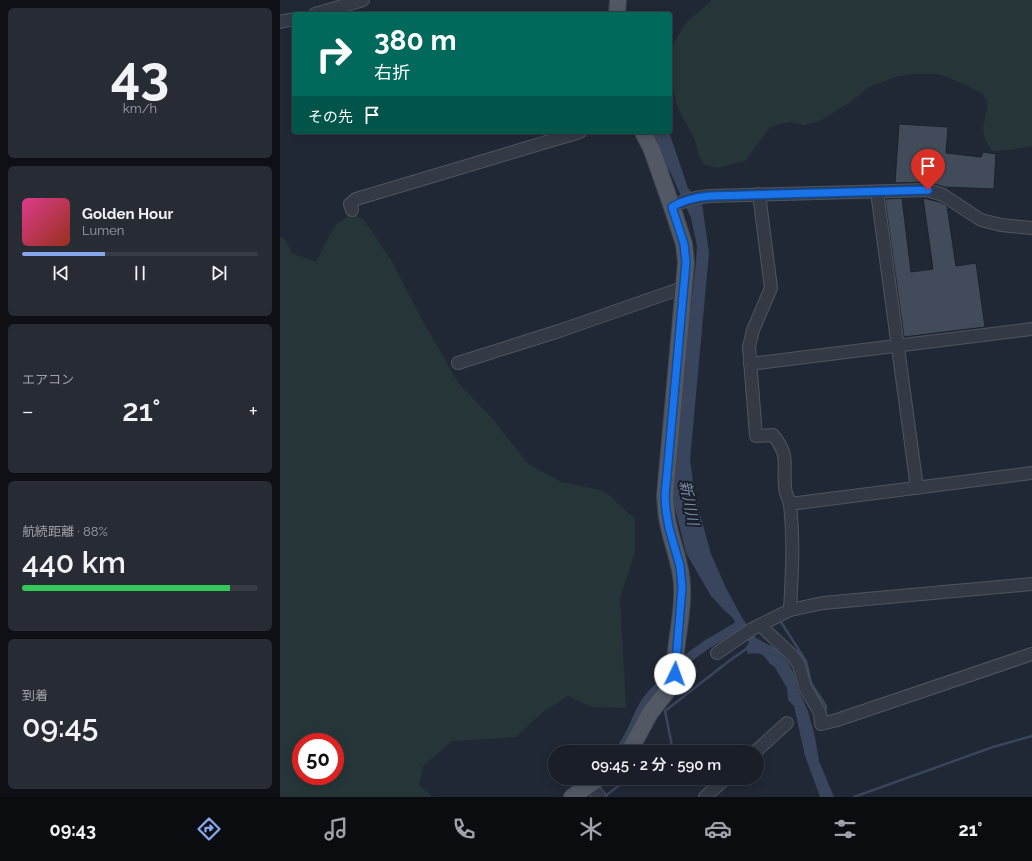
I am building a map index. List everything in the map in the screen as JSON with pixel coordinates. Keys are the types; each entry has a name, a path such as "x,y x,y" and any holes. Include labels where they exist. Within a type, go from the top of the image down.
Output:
{"main road":[{"path":"617,12 618,0"},
{"path":"633,745 650,713 676,680 675,662 682,587 680,566 669,528 665,496 685,287 686,262 684,244 675,205 644,134"},
{"path":"572,797 588,785"}],"street":[{"path":"323,12 363,0"},
{"path":"280,22 292,19"},
{"path":"352,210 350,204 356,199 573,134"},
{"path":"675,205 702,197 759,194 928,190 943,195 981,220 1001,225 1032,228"},
{"path":"877,192 917,488"},
{"path":"759,194 771,288 753,330 749,347 756,436 773,435 781,445 785,458 785,488 790,504 793,568 781,615"},
{"path":"458,363 559,331 685,287"},
{"path":"750,364 1032,329"},
{"path":"790,504 1032,473"},
{"path":"717,653 738,637 781,615 831,602 1032,584"},
{"path":"756,627 793,656 799,665 805,687 820,713 821,724 1031,657"},
{"path":"763,745 787,723"},
{"path":"596,785 600,797"},
{"path":"705,797 718,785"}],"shaded area":[{"path":"712,0 1032,0 1032,146 1010,150 992,151 985,140 983,128 988,103 983,94 939,74 914,74 899,76 869,87 849,103 819,121 805,125 789,122 770,127 745,161 717,168 705,165 699,156 695,140 677,106 672,82 672,46 685,24"},
{"path":"353,213 364,220 391,260 423,322 459,384 491,417 529,465 562,482 604,491 635,519 635,552 620,598 626,708 592,707 568,696 543,712 516,737 452,741 423,766 419,785 433,797 280,797 280,237 284,238 292,253 316,262 335,225"}],"water":[{"name":"新川川","path":"651,134 670,134 688,188 702,203 709,253 690,460 694,488 701,518 711,554 726,588 741,616 756,638 775,648 788,662 794,674 798,689 808,711 815,737 819,761 834,797 820,797 805,756 794,706 788,700 787,688 774,666 770,664 761,654 748,654 746,647 749,642 739,630 733,618 711,596 686,553 672,496 677,427 697,246 691,218 670,171 663,162"}],"building":[{"path":"899,124 948,127 946,153 981,157 983,152 996,154 994,189 944,187 928,182 895,183"},
{"path":"902,198 911,272 933,269 923,198 940,202 947,206 956,266 976,263 985,327 904,337 885,199"}],"waterway":[{"path":"779,619 806,661 811,683 826,706 825,713"},
{"path":"684,661 706,645 740,625"},
{"path":"672,745 665,711 749,647"},
{"path":"623,745 644,704 653,692 667,679"},
{"path":"854,797 993,747 1032,736"},
{"path":"604,797 620,785"}],"route":[{"path":"675,674 682,597 682,578 669,528 665,496 685,287 686,262 684,244 672,207 677,204 710,196 928,190"}]}
